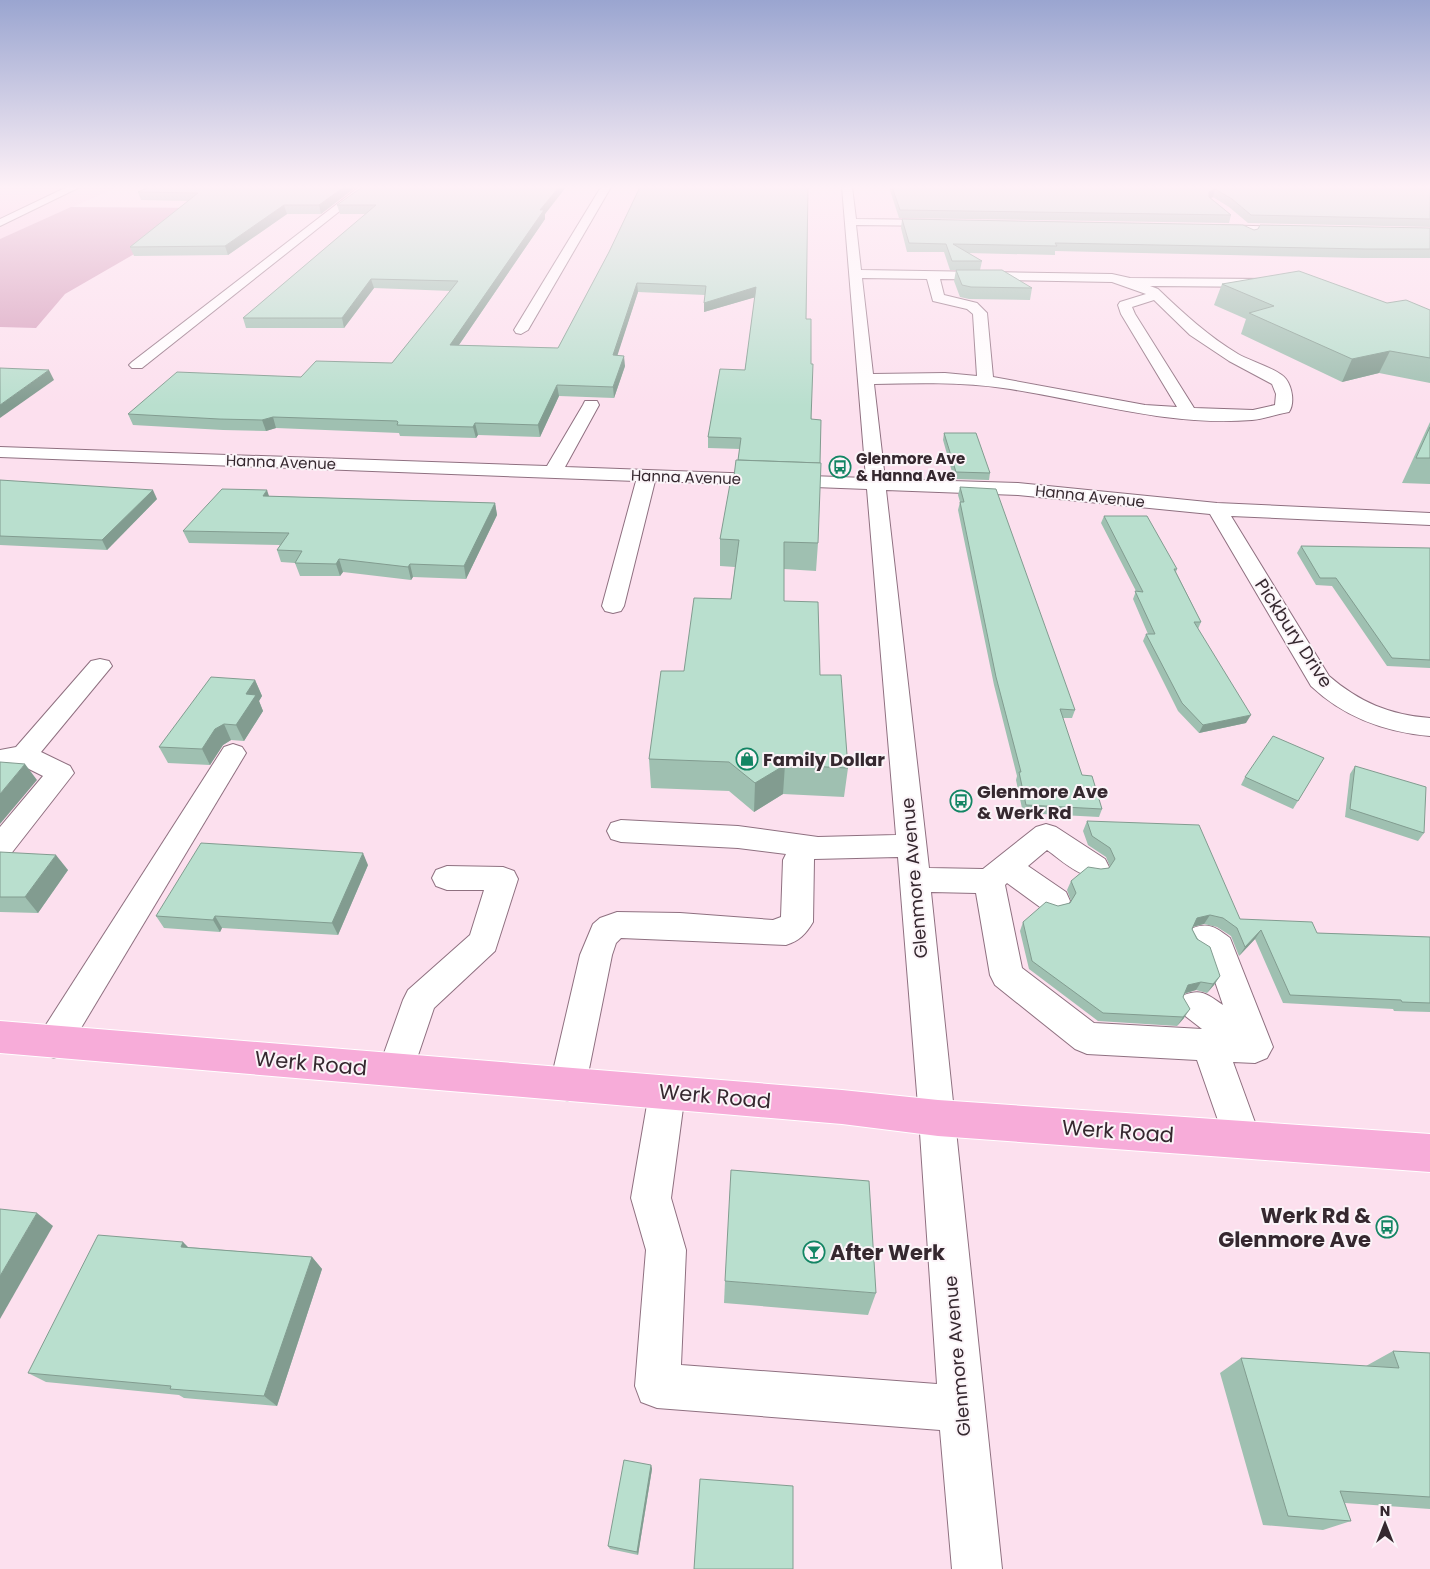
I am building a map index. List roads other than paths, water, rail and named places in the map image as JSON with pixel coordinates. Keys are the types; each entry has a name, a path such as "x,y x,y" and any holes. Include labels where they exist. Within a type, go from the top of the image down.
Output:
{"main road":[{"name":"Werk Road","path":"0,1037 842,1107 938,1118 1430,1153"}],"street":[{"path":"137,365 271,260"},
{"path":"521,330 562,260"},
{"name":"Glenmore Avenue","path":"854,260 938,1118 961,1409 977,1569"},
{"path":"856,274 1112,278 1130,282 1281,283"},
{"path":"932,275 938,298 972,306 980,313 985,382"},
{"path":"866,379 914,377 985,382 1145,410 1218,415 1254,414 1283,408 1284,394 1279,381 1234,358 1195,332 1155,295 1130,282"},
{"path":"1155,295 1125,305 1128,314 1189,413"},
{"path":"553,472 591,405"},
{"name":"Hanna Avenue","path":"0,452 1045,490 1217,509 1430,519"},
{"path":"614,606 647,475"},
{"name":"Pickbury Drive","path":"1217,509 1320,681 1355,708 1380,719 1407,726 1430,727"},
{"path":"0,847 60,774 12,757 100,666"},
{"path":"54,1042 232,753"},
{"path":"622,831 738,837 812,846 911,846"},
{"path":"998,874 1046,835 1094,867"},
{"path":"568,1084 596,955 601,936 608,929 617,925 680,926 773,933 786,932 797,922 798,860 802,852 812,846"},
{"path":"914,880 998,874 1054,902"},
{"path":"998,874 1007,975 1087,1038 1255,1047"},
{"path":"396,1070 420,1000 484,942 503,879 447,878"},
{"path":"1204,937 1219,947 1255,1047"},
{"path":"1196,1005 1255,1047"},
{"path":"1210,1045 1242,1139"},
{"path":"667,1092 651,1198 666,1250 657,1386 961,1409"}],"place":[{"name":"Glenmore Ave & Hanna Ave","path":"840,467"},
{"name":"Family Dollar","path":"747,759"},
{"name":"Glenmore Ave & Werk Rd","path":"961,801"},
{"name":"Werk Rd & Glenmore Ave","path":"1387,1227"},
{"name":"After Werk","path":"814,1252"}]}
